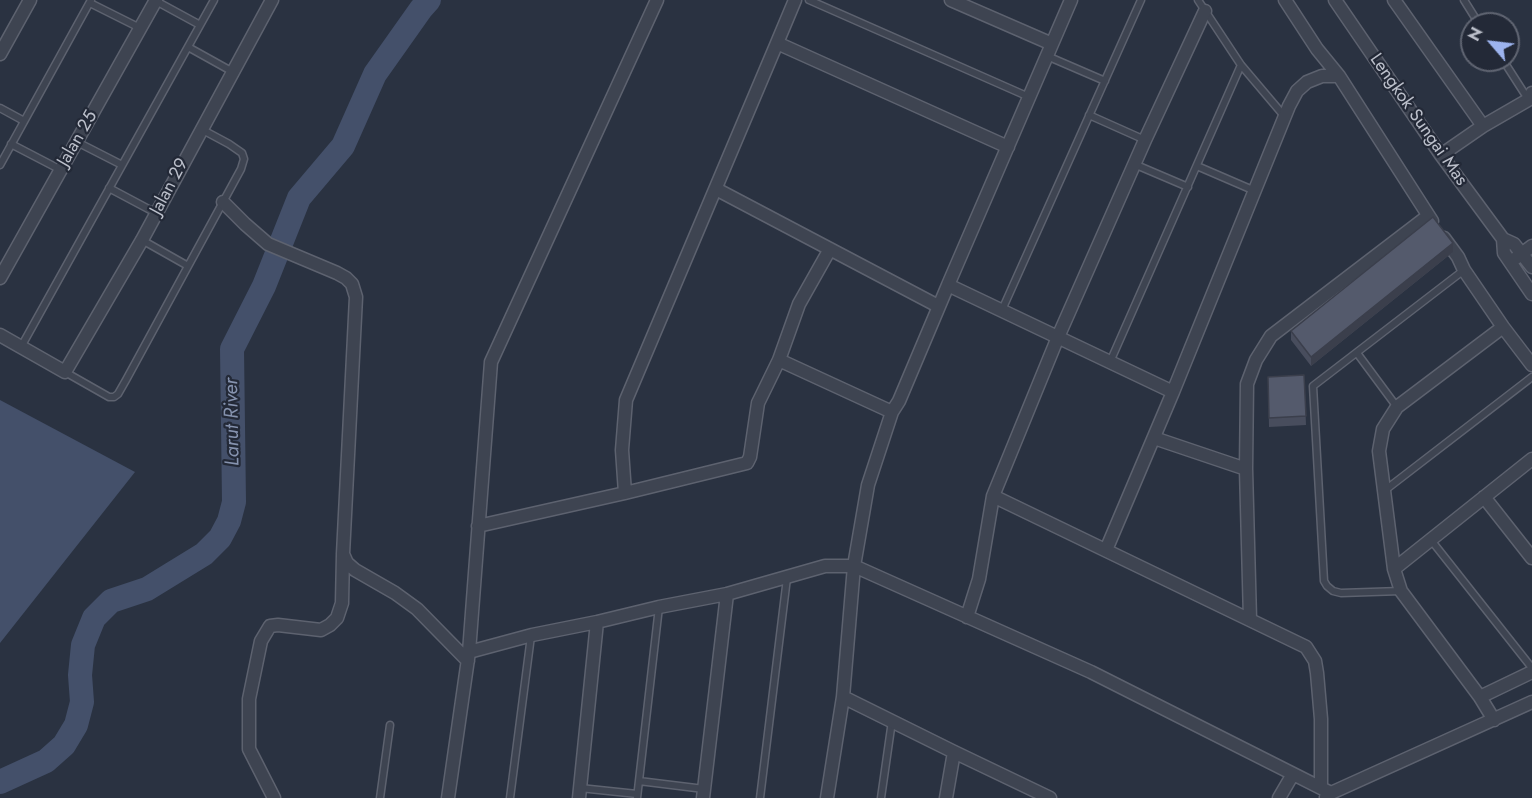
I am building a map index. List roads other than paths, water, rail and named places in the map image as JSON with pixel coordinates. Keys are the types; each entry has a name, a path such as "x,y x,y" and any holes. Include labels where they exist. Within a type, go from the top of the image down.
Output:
{"street":[{"path":"0,54 30,0"},
{"name":"Jalan 25","path":"0,278 156,0"},
{"name":"Jalan 29","path":"66,372 272,0"},
{"path":"448,798 469,656 491,362 657,0"},
{"path":"626,493 622,450 626,400 795,0"},
{"path":"951,0 1052,44"},
{"path":"827,798 843,697 854,566 868,485 892,412 899,401 1071,0"},
{"path":"1285,0 1317,49 1339,76 1428,216 1458,257 1464,270 1532,365"},
{"name":"Lengkok Sungai Mas","path":"1335,0 1441,155 1503,239 1527,250 1532,267"},
{"path":"1394,0 1483,126"},
{"path":"967,617 979,579 993,496 1058,337 1202,5"},
{"path":"777,43 1008,147"},
{"path":"1106,550 1297,91 1307,82 1322,76 1339,76"},
{"path":"1441,155 1530,96"},
{"path":"716,189 938,306"},
{"path":"223,202 268,244 346,278 352,284 356,297 342,603 337,618 321,630 270,626 261,641 249,699 249,749 274,798"},
{"path":"1250,619 1246,469 1247,384 1256,360 1271,336 1428,216"},
{"name":"Lengkok Sungai Mas","path":"1503,239 1504,253 1532,294"},
{"path":"478,526 747,463 750,457 758,403 779,360 799,304 830,249"},
{"path":"1510,263 1527,250"},
{"path":"948,285 1173,392"},
{"path":"1494,720 1480,697 1401,591 1394,569 1379,452 1383,429 1397,407 1503,327"},
{"path":"0,335 66,372"},
{"path":"779,360 892,412"},
{"path":"1154,438 1246,469"},
{"path":"1394,569 1484,497 1530,464"},
{"path":"993,496 1306,647 1315,661 1326,793"},
{"path":"1484,497 1532,558"},
{"path":"343,554 347,563 355,570 395,593 417,609 469,656"},
{"path":"469,656 532,635 727,594 825,566 854,566 1090,672 1293,774 1326,793"},
{"path":"704,793 727,594"},
{"path":"579,793 597,622"},
{"path":"1480,697 1532,670"},
{"path":"843,697 1050,798"},
{"path":"1326,793 1532,702"},
{"path":"946,798 954,752"},
{"path":"1279,798 1293,774"}],"lane":[{"path":"156,0 200,25"},
{"path":"21,347 214,0"},
{"path":"809,0 1029,97"},
{"path":"1002,310 1141,0"},
{"path":"0,165 90,1 140,28"},
{"path":"1202,5 1241,65 1285,117"},
{"path":"188,47 232,72"},
{"path":"1047,56 1105,81"},
{"path":"1110,362 1241,65"},
{"path":"1512,72 1530,96"},
{"path":"0,108 24,121"},
{"path":"1089,115 1145,140"},
{"path":"66,372 109,397 118,394 241,169 244,159 242,153 201,129"},
{"path":"77,142 122,165"},
{"path":"11,144 61,170"},
{"path":"1134,164 1188,187"},
{"path":"1197,166 1255,191"},
{"path":"109,188 156,213"},
{"path":"141,240 188,266"},
{"path":"1401,591 1341,593 1333,591 1324,581 1313,386 1464,270"},
{"path":"1357,353 1397,407"},
{"path":"1384,492 1532,377"},
{"path":"1431,540 1532,670"},
{"path":"760,798 788,578"},
{"path":"579,793 637,796 659,607"},
{"path":"510,798 532,635"},
{"path":"881,798 892,720"},
{"path":"380,798 390,725"},
{"path":"639,781 704,793"}],"water":[{"path":"0,400 135,472 0,643"}],"waterway":[{"name":"Larut River","path":"0,782 46,761 64,745 76,725 82,702 80,675 83,645 94,618 111,601 147,589 204,554 220,538 229,521 234,502 232,349 264,286 299,198 343,146 375,74 429,0"}]}
